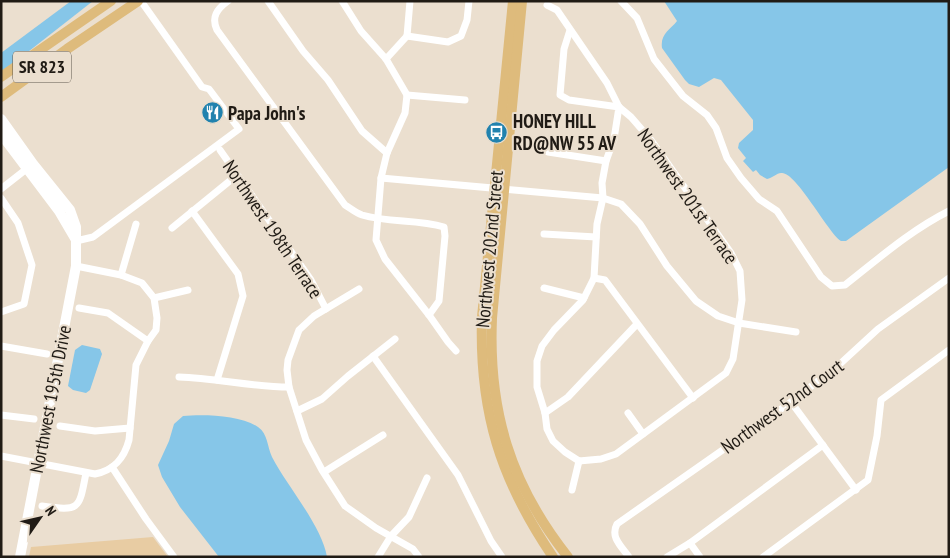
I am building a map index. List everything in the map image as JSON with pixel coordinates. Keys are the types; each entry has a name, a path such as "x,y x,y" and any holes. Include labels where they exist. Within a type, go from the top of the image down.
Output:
{"main road":[{"name":"SR 823","path":"1,78 111,1"},
{"name":"SR 823","path":"1,97 67,48 139,1"},
{"name":"Northwest 202nd Street","path":"498,436 491,342 512,1"},
{"name":"Northwest 202nd Street","path":"500,188 522,1"},
{"path":"498,436 516,494 554,557"},
{"path":"498,436 535,511 568,557"}],"street":[{"path":"76,241 93,237 239,129 209,89 202,87 139,1"},
{"path":"228,1 217,11 214,17 216,30 345,205 360,214 377,218 431,223 444,227 445,236 439,302 429,315"},
{"path":"268,1 303,52 328,80 362,132 387,153"},
{"path":"342,1 361,31 386,59 407,95 405,113 387,153 381,178 376,240 382,252 456,352"},
{"path":"386,59 406,36 410,1"},
{"path":"406,36 448,42 461,36 467,20 469,1"},
{"path":"622,1 636,18 654,59 683,96 707,115 716,128 727,158 741,178 759,199 777,211 821,277 832,286 845,285 904,239 949,211"},
{"name":"Northwest 201st Terrace","path":"547,5 557,10 607,83 619,107 631,117 651,140 731,253 740,271 742,300 739,323 733,359 726,373 616,454 600,459 579,460"},
{"path":"570,30 564,49 560,95 569,100 619,107 614,139 606,161 602,183 594,278 584,298 554,330 542,346 537,361 537,387 553,441 565,452 579,460 572,490"},
{"path":"407,95 465,100"},
{"name":"Northwest 195th Drive","path":"1,119 30,167"},
{"name":"Northwest 195th Drive","path":"1,134 70,210 76,228 76,266 20,557"},
{"name":"Northwest 198th Terrace","path":"220,150 311,280 326,309"},
{"path":"548,152 606,161"},
{"path":"1,189 30,167"},
{"path":"172,228 237,175"},
{"path":"381,178 602,198 620,204 640,224 667,266 696,301 718,316 739,323 796,332"},
{"path":"1,198 18,223 32,265 24,304 1,312"},
{"path":"192,212 238,274 243,296 217,380"},
{"path":"121,275 136,224"},
{"path":"544,234 596,238"},
{"path":"1,456 95,474 104,472 112,467 123,457 126,450 136,364 148,340 156,330 158,318 154,298 142,283 121,275 76,266"},
{"path":"594,278 605,280 693,398"},
{"name":"Northwest 52nd Court","path":"629,557 615,539 614,531 617,524 792,402 841,363 878,328 949,278"},
{"path":"544,288 584,298"},
{"path":"359,289 314,316 299,330 288,360 289,387 306,440 345,506 376,528 413,549 419,557"},
{"path":"154,298 188,290"},
{"path":"80,308 108,314 148,340"},
{"path":"545,413 568,397 637,324"},
{"path":"297,411 322,399 395,339"},
{"path":"1,346 47,354"},
{"path":"763,557 868,480 877,436 881,400 949,350"},
{"path":"373,356 458,475 491,541 502,557"},
{"path":"179,377 268,387 289,387"},
{"path":"792,402 856,490"},
{"path":"628,413 643,434"},
{"path":"1,415 34,419"},
{"path":"60,426 94,432 130,428"},
{"path":"324,472 383,435"},
{"path":"667,557 690,543 822,445"},
{"path":"112,467 146,520 174,557"},
{"path":"42,506 69,509 77,504 81,498 86,473"},
{"path":"378,557 392,536 409,517 428,478"},
{"path":"690,543 700,557"}],"shaded area":[{"path":"153,537 168,557 29,557 31,547"}],"water":[{"path":"71,1 93,1 1,73 1,53"},
{"path":"664,1 949,1 949,167 846,241 841,241 794,181 787,175 779,173 767,179 756,170 753,172 743,161 746,158 738,148 739,143 753,130 753,120 721,80 714,78 699,87 689,84 685,80 662,48 664,36 677,21"},
{"path":"82,345 100,349 102,354 90,390 86,393 73,390 68,386 75,350"},
{"path":"211,415 232,418 258,427 266,437 272,457 278,468 318,532 327,557 219,557 180,507 162,477 158,465 169,441 174,424 183,416"}],"place":[{"name":"Papa John's","path":"212,113"},
{"name":"HONEY HILL RD@NW 55 AV","path":"497,132"}]}
